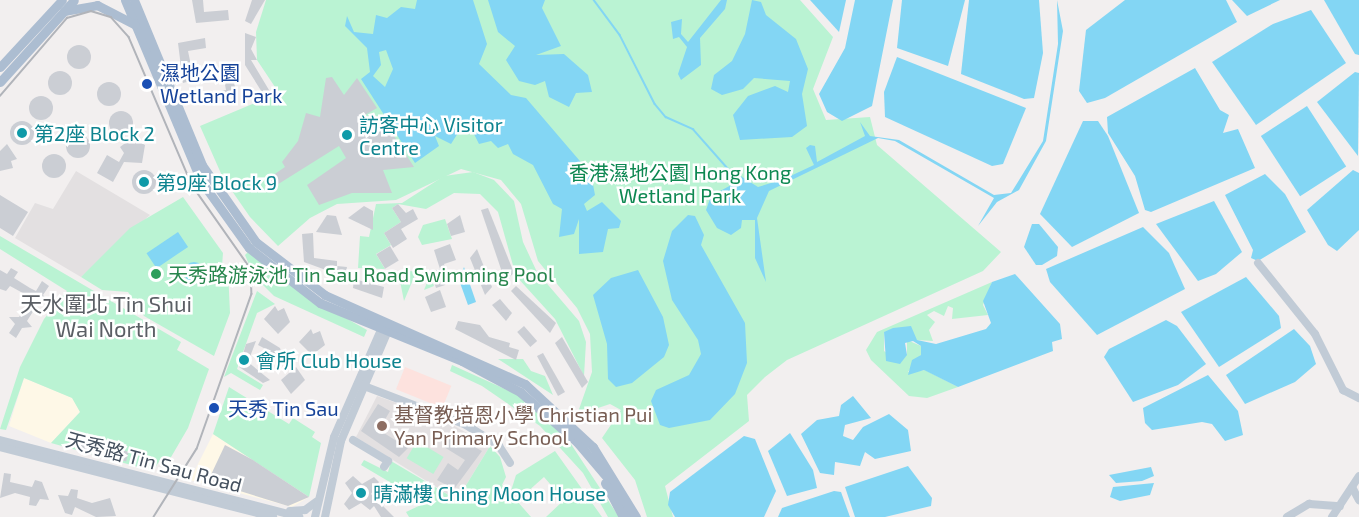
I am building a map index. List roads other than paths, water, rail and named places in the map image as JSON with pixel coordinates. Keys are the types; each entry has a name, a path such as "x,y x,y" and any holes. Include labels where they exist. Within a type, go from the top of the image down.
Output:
{"main road":[{"path":"0,67 62,0"},
{"path":"0,82 60,12 74,0"},
{"path":"125,0 198,175 232,227 294,286 446,354 520,392 592,460 632,516"},
{"path":"134,0 202,165 229,210 299,279 386,329 525,384 574,425 621,486 632,516"},
{"path":"60,12 97,5 136,26"}],"street":[{"path":"1258,263 1315,334 1343,390 1359,398"},
{"path":"325,517 337,453 386,329"},
{"path":"315,517 317,500 339,424 386,329"},
{"path":"364,386 466,425 499,446 510,463"},
{"name":"天秀路 Tin Sau Road","path":"0,440 299,517"},
{"path":"353,440 390,462 384,468"},
{"name":"天秀路 Tin Sau Road","path":"0,447 273,517"},
{"path":"1332,517 1359,476"},
{"path":"1352,487 1359,500"},
{"path":"263,508 297,512 317,500"},
{"path":"1287,517 1309,504 1340,506"}],"water":[{"path":"417,0 473,0 487,44 479,64 511,95 526,98 591,174 595,195 584,204 587,211 602,202 621,221 619,228 608,229 603,252 579,254 579,219 574,234 559,237 562,209 553,204 533,165 513,154 508,144 498,148 491,141 479,144 474,134 458,133 451,144 435,136 439,146 415,163 361,79 370,72 367,48 345,26 347,16 354,32 373,34 376,15 387,18 401,7 415,9","holes":["386,50 393,69 385,87 373,76 381,65 379,52"]},
{"path":"488,0 545,0 542,8 561,46 536,55 564,54 588,75 592,92 576,93 569,107 549,97 545,81 535,85 519,81 506,60 515,46 498,32"},
{"path":"721,0 727,0 725,9 700,38 701,65 681,80 678,74 687,47 679,37 673,39 671,22 682,19 681,34 688,42"},
{"path":"752,0 761,2 766,15 796,39 808,69 802,94 807,126 792,137 740,140 733,115 748,96 775,86 788,92 790,81 754,78 743,89 722,95 711,89 714,75 732,61 745,34"},
{"path":"810,0 846,0 839,32"},
{"path":"855,0 893,0 872,106 842,121 827,112 819,94 845,48"},
{"path":"902,0 965,0 948,66 897,48"},
{"path":"969,0 1039,0 1043,53 1034,98 1024,99 961,74"},
{"path":"1057,0 1063,31 1046,141 1019,190 997,202 978,226 994,198 895,141 878,138 769,191 757,218 766,282 755,258 755,220 742,220 741,228 731,235 717,228 706,210 711,196 733,184 731,170 758,187 784,179 814,165 806,148 810,145 815,146 817,162 865,136 860,122 870,136 899,140 994,195 1011,193 1043,141 1058,44"},
{"path":"1125,0 1226,0 1237,22 1105,98 1087,103 1079,91 1086,30"},
{"path":"1232,0 1280,0 1247,16"},
{"path":"1324,0 1359,0 1359,55 1355,54"},
{"path":"1311,10 1346,63 1256,125 1212,62 1273,24"},
{"path":"897,57 1026,108 1003,164 992,166 885,117 884,92"},
{"path":"1195,68 1220,110 1229,115 1223,133 1238,129 1255,168 1151,212 1145,210 1135,176 1108,133 1107,117"},
{"path":"1355,72 1359,73 1358,156 1317,102"},
{"path":"1307,106 1346,166 1300,196 1261,136"},
{"path":"1083,121 1098,121 1108,136 1139,213 1072,247 1040,214"},
{"path":"1353,170 1359,173 1359,230 1337,251 1328,245 1307,210"},
{"path":"1265,174 1285,194 1306,232 1258,261 1251,258 1253,250 1225,195"},
{"path":"1214,201 1242,252 1216,274 1198,281 1156,224"},
{"path":"688,215 695,216 704,235 701,245 745,323 747,363 735,394 710,420 669,428 660,425 651,401 656,390 689,375 701,354 698,340 672,300 663,261 672,231"},
{"path":"1032,224 1039,224 1058,247 1057,256 1042,265 1036,265 1024,247"},
{"path":"1143,227 1169,253 1185,289 1097,335 1050,282 1046,269"},
{"path":"178,232 188,247 157,268 146,253"},
{"path":"190,262 198,262 204,268 204,276 198,282 190,282 184,276 184,268"},
{"path":"464,267 476,302 468,305 459,280"},
{"path":"638,270 663,317 669,345 664,357 632,383 616,387 608,379 607,344 593,295 611,278"},
{"path":"1015,274 1060,324 1062,339 1052,342 1053,351 958,387 924,370 908,375 912,360 921,355 921,346 913,341 905,343 907,355 900,364 886,361 884,332 893,328 911,326 917,340 936,344 986,329 991,323 983,301 992,282"},
{"path":"1246,277 1279,316 1281,328 1219,367 1181,312"},
{"path":"1166,320 1177,326 1206,364 1178,385 1133,402 1104,357 1109,349"},
{"path":"1294,329 1310,346 1316,364 1295,382 1245,404 1226,375"},
{"path":"1208,375 1238,411 1243,435 1225,441 1212,424 1202,422 1152,430 1145,423 1143,408"},
{"path":"853,396 871,418 845,425 843,436 853,440 863,427 889,414 908,430 911,451 875,459 865,452 860,466 835,462 834,475 820,473 801,434 817,420 839,416 841,405"},
{"path":"790,433 813,470 817,488 787,496 768,451"},
{"path":"744,436 755,439 776,491 764,517 675,517 668,505 670,492"},
{"path":"908,466 932,498 931,506 885,517 855,517 845,487"},
{"path":"1151,467 1154,476 1142,481 1116,483 1109,475"},
{"path":"1154,483 1150,495 1120,501 1110,497 1113,487"},
{"path":"834,491 841,492 850,517 778,517 782,508"}],"waterway":[{"path":"594,0 620,35 655,104 666,117 693,129 731,172"}],"tram line":[{"path":"0,96 67,18 91,11 111,17 129,37 192,185 251,269 252,294 197,449 154,517"}],"place":[{"name":"濕地公園 Wetland Park","path":"147,84"},
{"name":"第2座 Block 2","path":"22,133"},
{"name":"訪客中心 Visitor Centre","path":"347,135"},
{"name":"第9座 Block 9","path":"144,182"},
{"name":"天秀路游泳池 Tin Sau Road Swimming Pool","path":"156,274"},
{"name":"會所 Club House","path":"244,360"},
{"name":"天秀 Tin Sau","path":"214,408"},
{"name":"基督教培恩小學 Christian Pui Yan Primary School","path":"382,426"},
{"name":"晴滿樓 Ching Moon House","path":"361,493"}],"district":[{"name":"天水圍北 Tin Shui Wai North","path":"106,316"}],"park label":[{"name":"香港濕地公園 Hong Kong Wetland Park","path":"680,184"}]}
